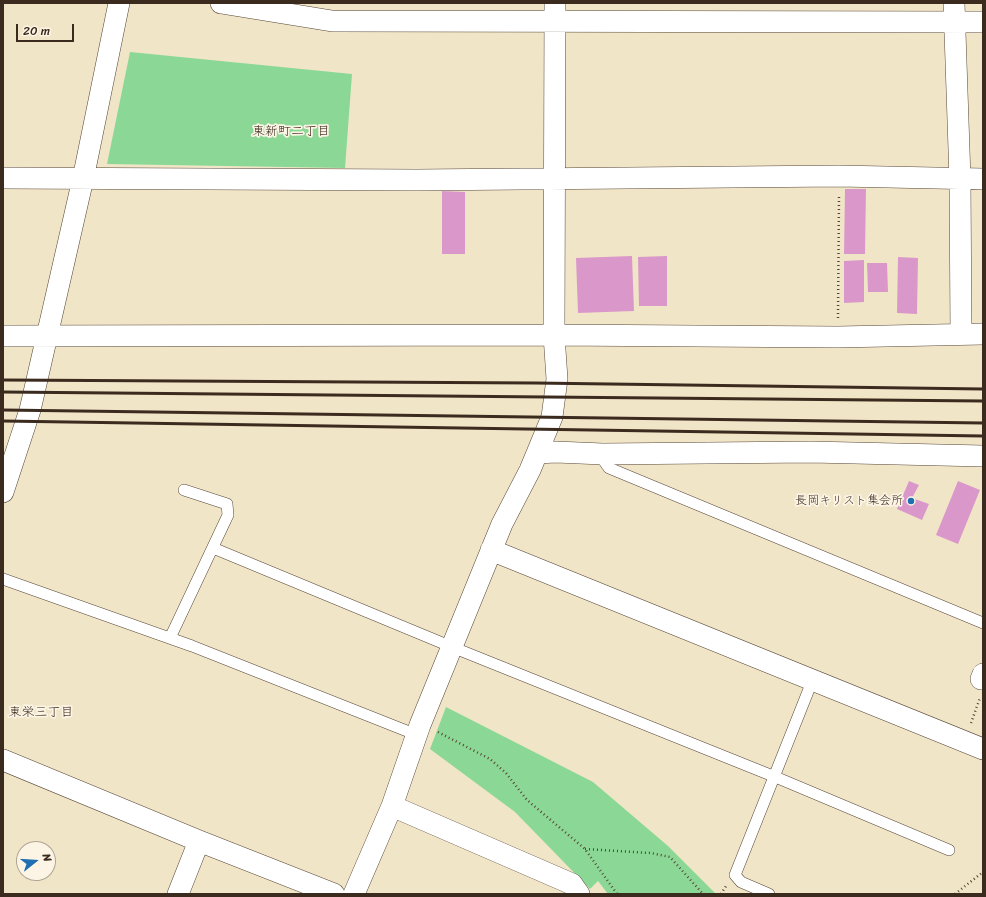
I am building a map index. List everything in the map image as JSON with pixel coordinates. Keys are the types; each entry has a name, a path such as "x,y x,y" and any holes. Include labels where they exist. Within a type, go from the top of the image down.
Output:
{"street":[{"path":"3,492 27,421 47,337 119,3"},
{"path":"221,3 332,21 556,12 954,12 983,22"},
{"path":"354,894 392,806 427,733 452,647 491,550 552,418 557,379 554,335 556,12"},
{"path":"954,12 960,179 961,334"},
{"path":"3,178 554,179 839,176 983,179"},
{"path":"3,336 554,335 838,337 983,334"},
{"path":"537,453 556,452 599,454 811,452 983,456"},
{"path":"491,550 983,749"},
{"path":"3,760 199,841 334,894"},
{"path":"392,806 572,884 579,894"},
{"path":"178,894 199,841"}],"lane":[{"path":"599,454 610,468 983,623"},
{"path":"170,638 228,515 227,504 184,490"},
{"path":"213,548 452,647 773,776 949,850"},
{"path":"3,579 170,638 427,733"},
{"path":"769,894 741,882 735,875 773,776 813,679"}],"path":[{"path":"838,337 839,176"},
{"path":"963,741 982,682"},
{"path":"427,733 490,759 506,773 527,800 585,849 617,894"},
{"path":"585,849 651,853 670,857 703,894"},
{"path":"955,894 983,872"}],"green space":[{"path":"130,52 352,74 345,168 107,164"},
{"path":"446,707 593,782 668,846 716,894 608,894 598,881 590,889 515,812 430,749"}],"building":[{"path":"845,189 866,189 865,254 844,254"},
{"path":"442,191 465,192 465,254 442,254"},
{"path":"632,256 634,311 578,313 576,258"},
{"path":"667,256 667,306 639,306 638,257"},
{"path":"898,257 918,258 917,314 897,313"},
{"path":"864,260 864,302 844,303 844,261"},
{"path":"867,263 887,263 888,292 868,292"},
{"name":"長岡キリスト集会所","path":"909,481 919,485 912,498 929,504 922,520 897,509"},
{"path":"958,481 980,490 958,544 936,535"}],"railway":[{"path":"3,380 535,383 983,389"},
{"path":"3,392 983,401"},
{"path":"3,410 983,423"},
{"path":"3,421 983,436"}],"place":[{"name":"長岡キリスト集会所","path":"911,501"}],"district":[{"name":"東新町二丁目","path":"291,132"},
{"name":"東栄三丁目","path":"41,713"}]}
